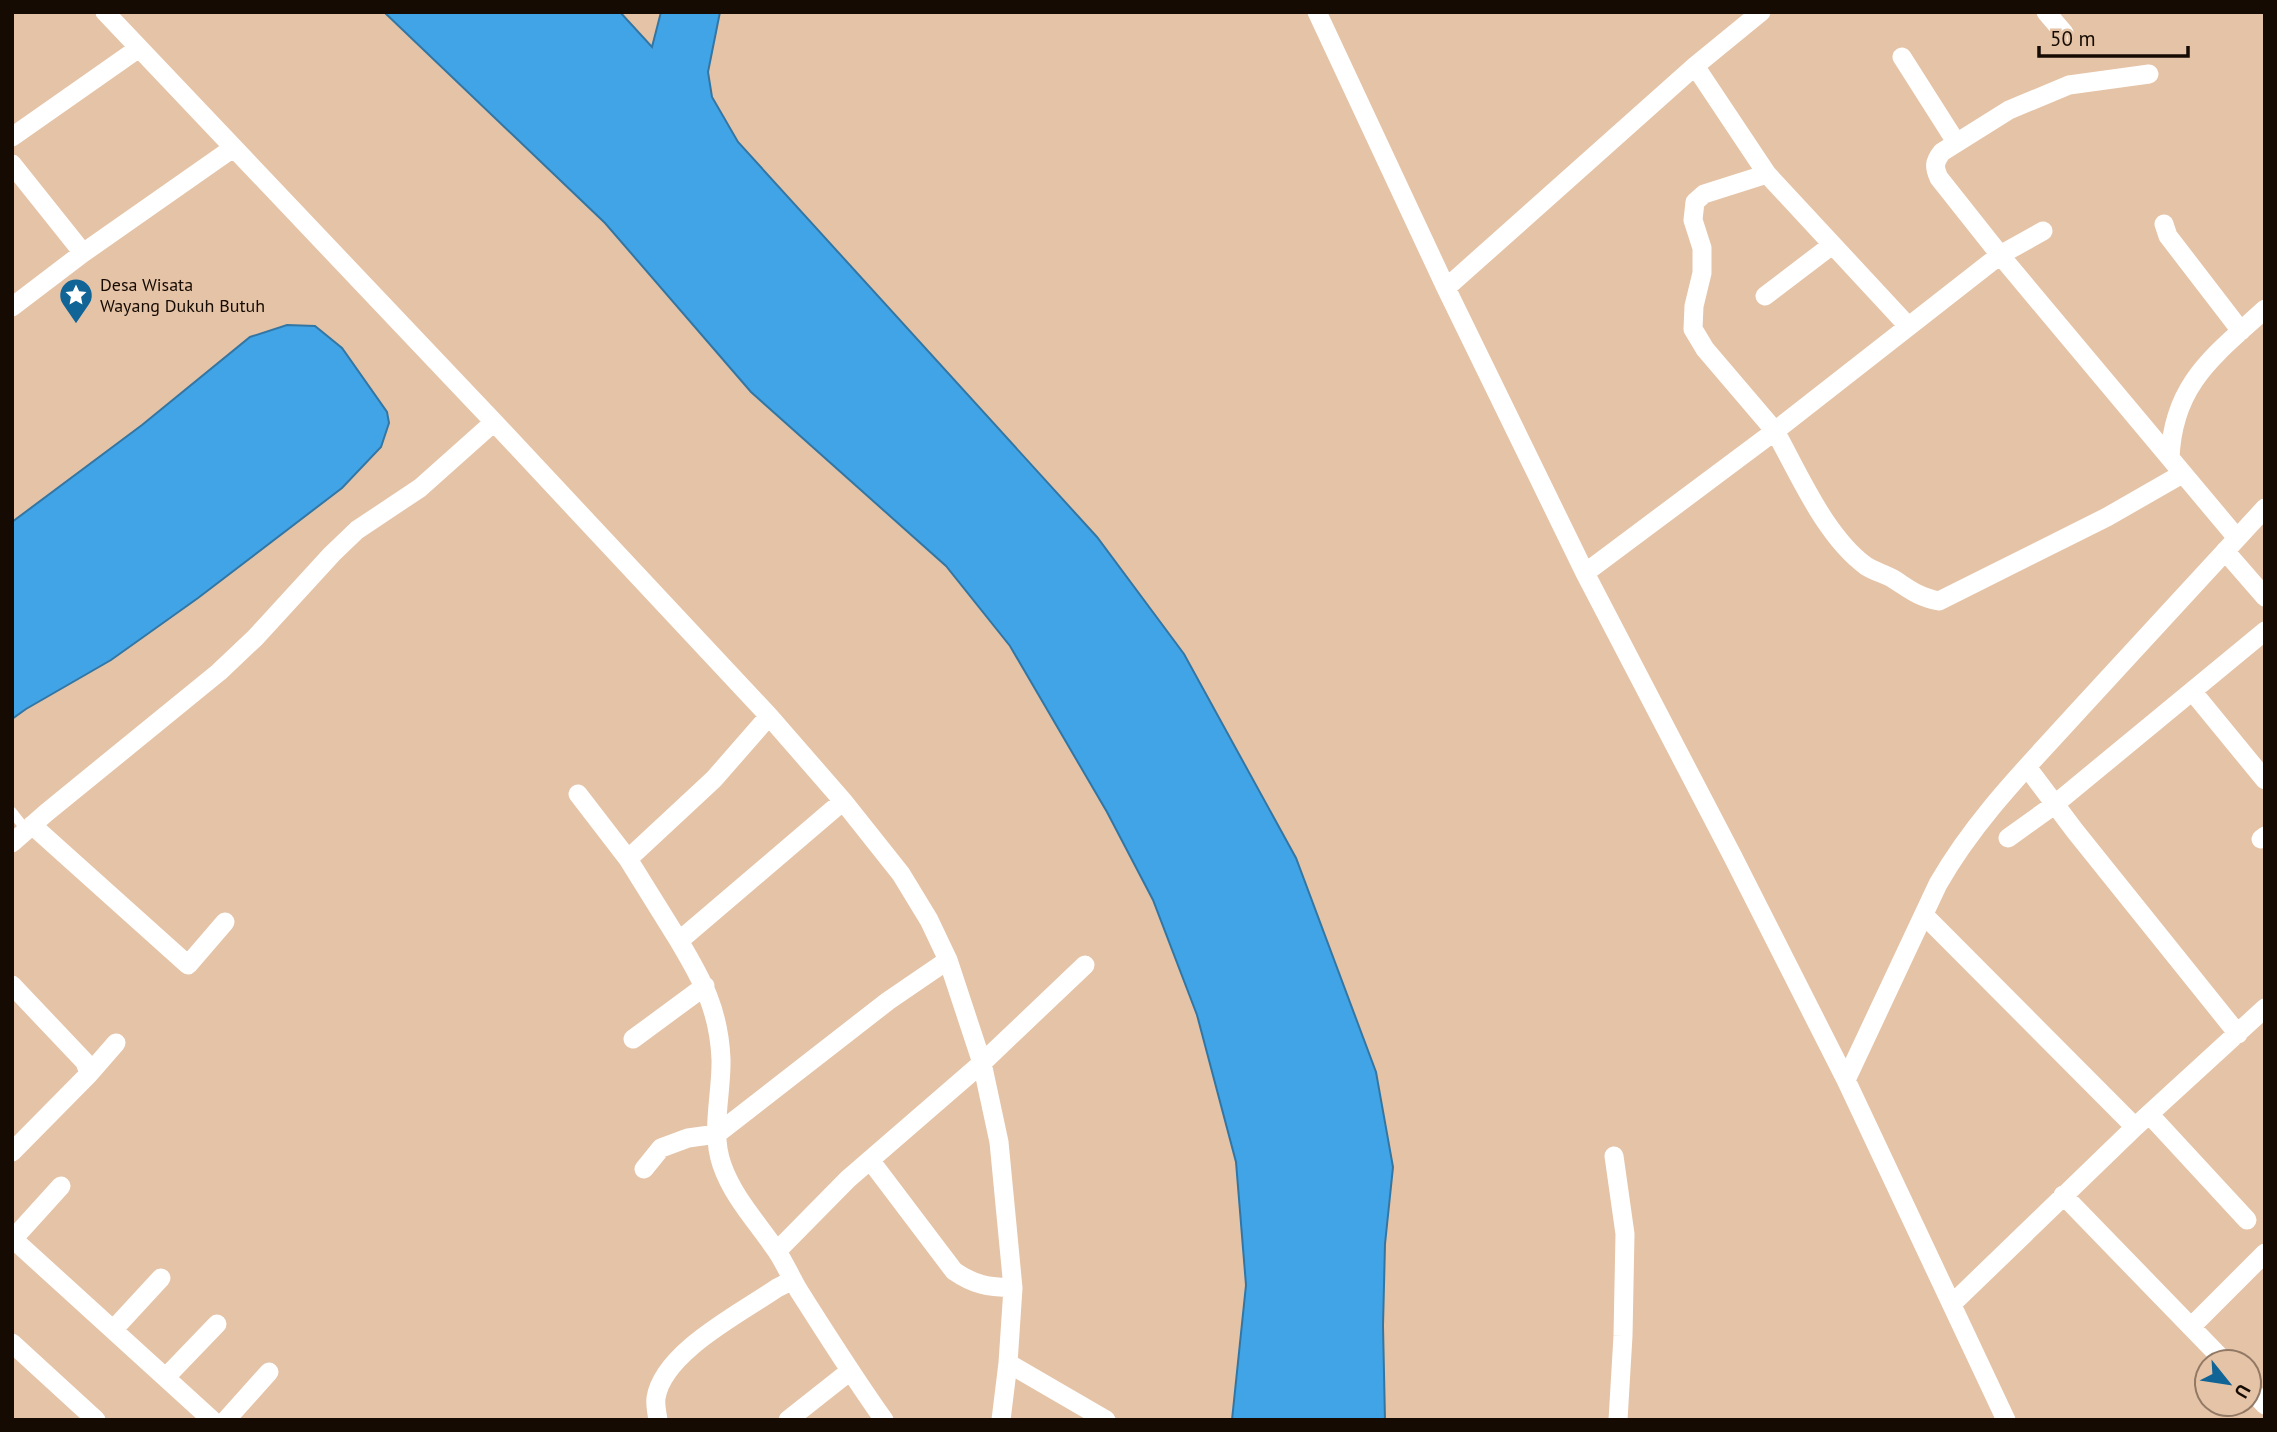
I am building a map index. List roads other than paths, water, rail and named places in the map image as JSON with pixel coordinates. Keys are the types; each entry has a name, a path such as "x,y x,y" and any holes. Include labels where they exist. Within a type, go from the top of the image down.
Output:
{"street":[{"path":"104,12 494,422 768,716 844,801 901,874 929,920 948,960 982,1063 999,1142 1013,1288 1001,1420"},
{"path":"1317,12 1446,288 1585,573 1846,1080 2006,1420"},
{"path":"1446,288 1695,66 1761,12"},
{"path":"2046,12 2064,33"},
{"path":"12,137 139,48"},
{"path":"1902,57 1956,142"},
{"path":"1695,66 1767,174 1908,326"},
{"path":"2149,74 2070,85 2009,110 1942,152 1936,160 1935,169 1939,178 2000,255 2176,466 2265,597"},
{"path":"12,307 83,253 233,148"},
{"path":"12,164 83,253"},
{"path":"1767,174 1704,194 1695,202 1692,209 1693,220 1702,248 1702,273 1694,306 1693,329 1705,349 1775,431 1840,542 1867,567 1896,580 1906,590 1923,598 1939,601 2107,517 2176,466"},
{"path":"2164,224 2168,236 2242,331"},
{"path":"1585,573 1775,431 2000,255 2043,231"},
{"path":"1765,296 1832,245"},
{"path":"2176,466 2171,435 2190,385 2210,359 2265,309"},
{"path":"225,922 188,965 24,833 219,672 255,638 357,530 420,488 494,422"},
{"path":"1846,1080 1938,884 1976,825 2265,508"},
{"path":"2008,838 2054,805 2265,631"},
{"path":"2192,691 2265,780"},
{"path":"628,859 714,779 768,716"},
{"path":"2027,766 2054,805 2238,1034"},
{"path":"578,794 628,859 705,986 716,1017 719,1038 721,1061 717,1134 722,1164 748,1213 777,1251 850,1371 884,1420"},
{"path":"679,941 844,801"},
{"path":"1925,916 2247,1220"},
{"path":"644,1169 662,1148 688,1138 717,1134 888,1001 948,960"},
{"path":"777,1251 870,1160 982,1063 1084,965"},
{"path":"12,985 85,1062 89,1074"},
{"path":"633,1039 705,986"},
{"path":"1952,1303 2063,1195 2265,1008"},
{"path":"12,1152 116,1043"},
{"path":"1615,1156 1625,1234 1618,1420"},
{"path":"870,1160 954,1271 969,1282 990,1287 1013,1288"},
{"path":"61,1186 13,1238 212,1420"},
{"path":"2063,1195 2212,1348"},
{"path":"2192,1326 2265,1253"},
{"path":"113,1330 161,1278"},
{"path":"658,1420 655,1399 661,1382 689,1346 793,1280"},
{"path":"166,1377 217,1324"},
{"path":"12,1343 96,1420"},
{"path":"1008,1363 1106,1420"},
{"path":"788,1420 850,1371"},
{"path":"226,1420 269,1372"}],"lane":[{"path":"12,812 24,833"}],"water":[{"path":"384,12 620,12 652,47 661,12 720,12 708,72 712,97 738,142 1097,537 1184,654 1296,858 1376,1072 1393,1167 1385,1244 1385,1420 1232,1420 1246,1285 1236,1162 1197,1015 1153,900 1107,812 1010,646 946,566 751,392 605,223"},
{"path":"287,325 315,326 342,348 387,412 389,423 381,447 342,488 198,598 111,660 12,719 12,522 142,425 250,337"}],"place":[{"name":"Desa Wisata Wayang Dukuh Butuh","path":"76,325"}]}
